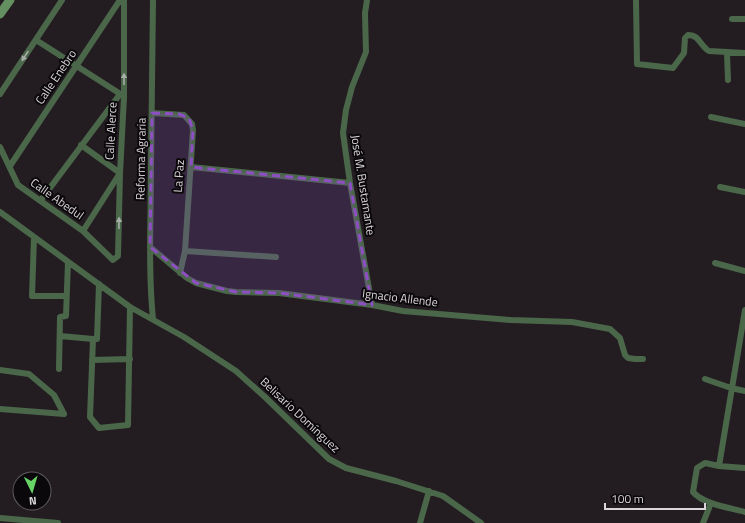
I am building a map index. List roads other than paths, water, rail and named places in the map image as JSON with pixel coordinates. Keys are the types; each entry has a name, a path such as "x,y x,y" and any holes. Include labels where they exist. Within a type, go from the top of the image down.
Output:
{"main road":[{"path":"0,14 10,0"}],"street":[{"path":"0,94 62,0"},
{"name":"Calle Enebro","path":"10,166 120,0"},
{"name":"Calle Alerce","path":"113,260 118,256 124,0"},
{"name":"Reforma Agraria","path":"152,319 150,291 150,247 153,0"},
{"name":"José M. Bustamante","path":"367,0 366,52 352,87 346,110 343,134 350,184 372,305"},
{"path":"636,0 637,64 673,68 684,53 685,38 688,35 697,37 704,49 709,51 745,53"},
{"path":"732,18 745,19"},
{"path":"36,40 122,95 41,200"},
{"path":"727,53 728,80"},
{"name":"La Paz","path":"152,113 184,115 189,118 192,124 191,167 184,251 180,274"},
{"path":"711,117 745,124"},
{"path":"82,145 120,173 83,231"},
{"name":"Calle Abedul","path":"0,147 18,185 83,231 113,260"},
{"path":"191,167 350,184"},
{"path":"720,187 745,192"},
{"name":"Belisario Domínguez","path":"0,212 130,307 184,336 236,371 329,459 346,468 396,480 444,496 481,523"},
{"path":"34,237 32,296 66,296"},
{"name":"Ignacio Allende","path":"150,247 180,274 196,283 236,292 279,293 372,305 403,311 511,320 572,322 610,329 620,338 625,356 628,358 643,359"},
{"path":"184,251 276,257"},
{"path":"59,369 60,317 66,316 68,262"},
{"path":"715,263 745,271"},
{"path":"98,284 96,339 93,339 90,417 100,428 128,425 130,307"},
{"path":"719,466 745,310"},
{"path":"60,336 93,339"},
{"path":"92,360 130,360"},
{"path":"0,370 28,374 54,394 64,414 0,409"},
{"path":"705,379 745,391"},
{"path":"745,468 719,466 705,463 697,468 693,492 711,503 745,512"},
{"path":"420,523 429,492"},
{"path":"703,523 711,503"},
{"path":"0,518 17,522 58,523"}]}
